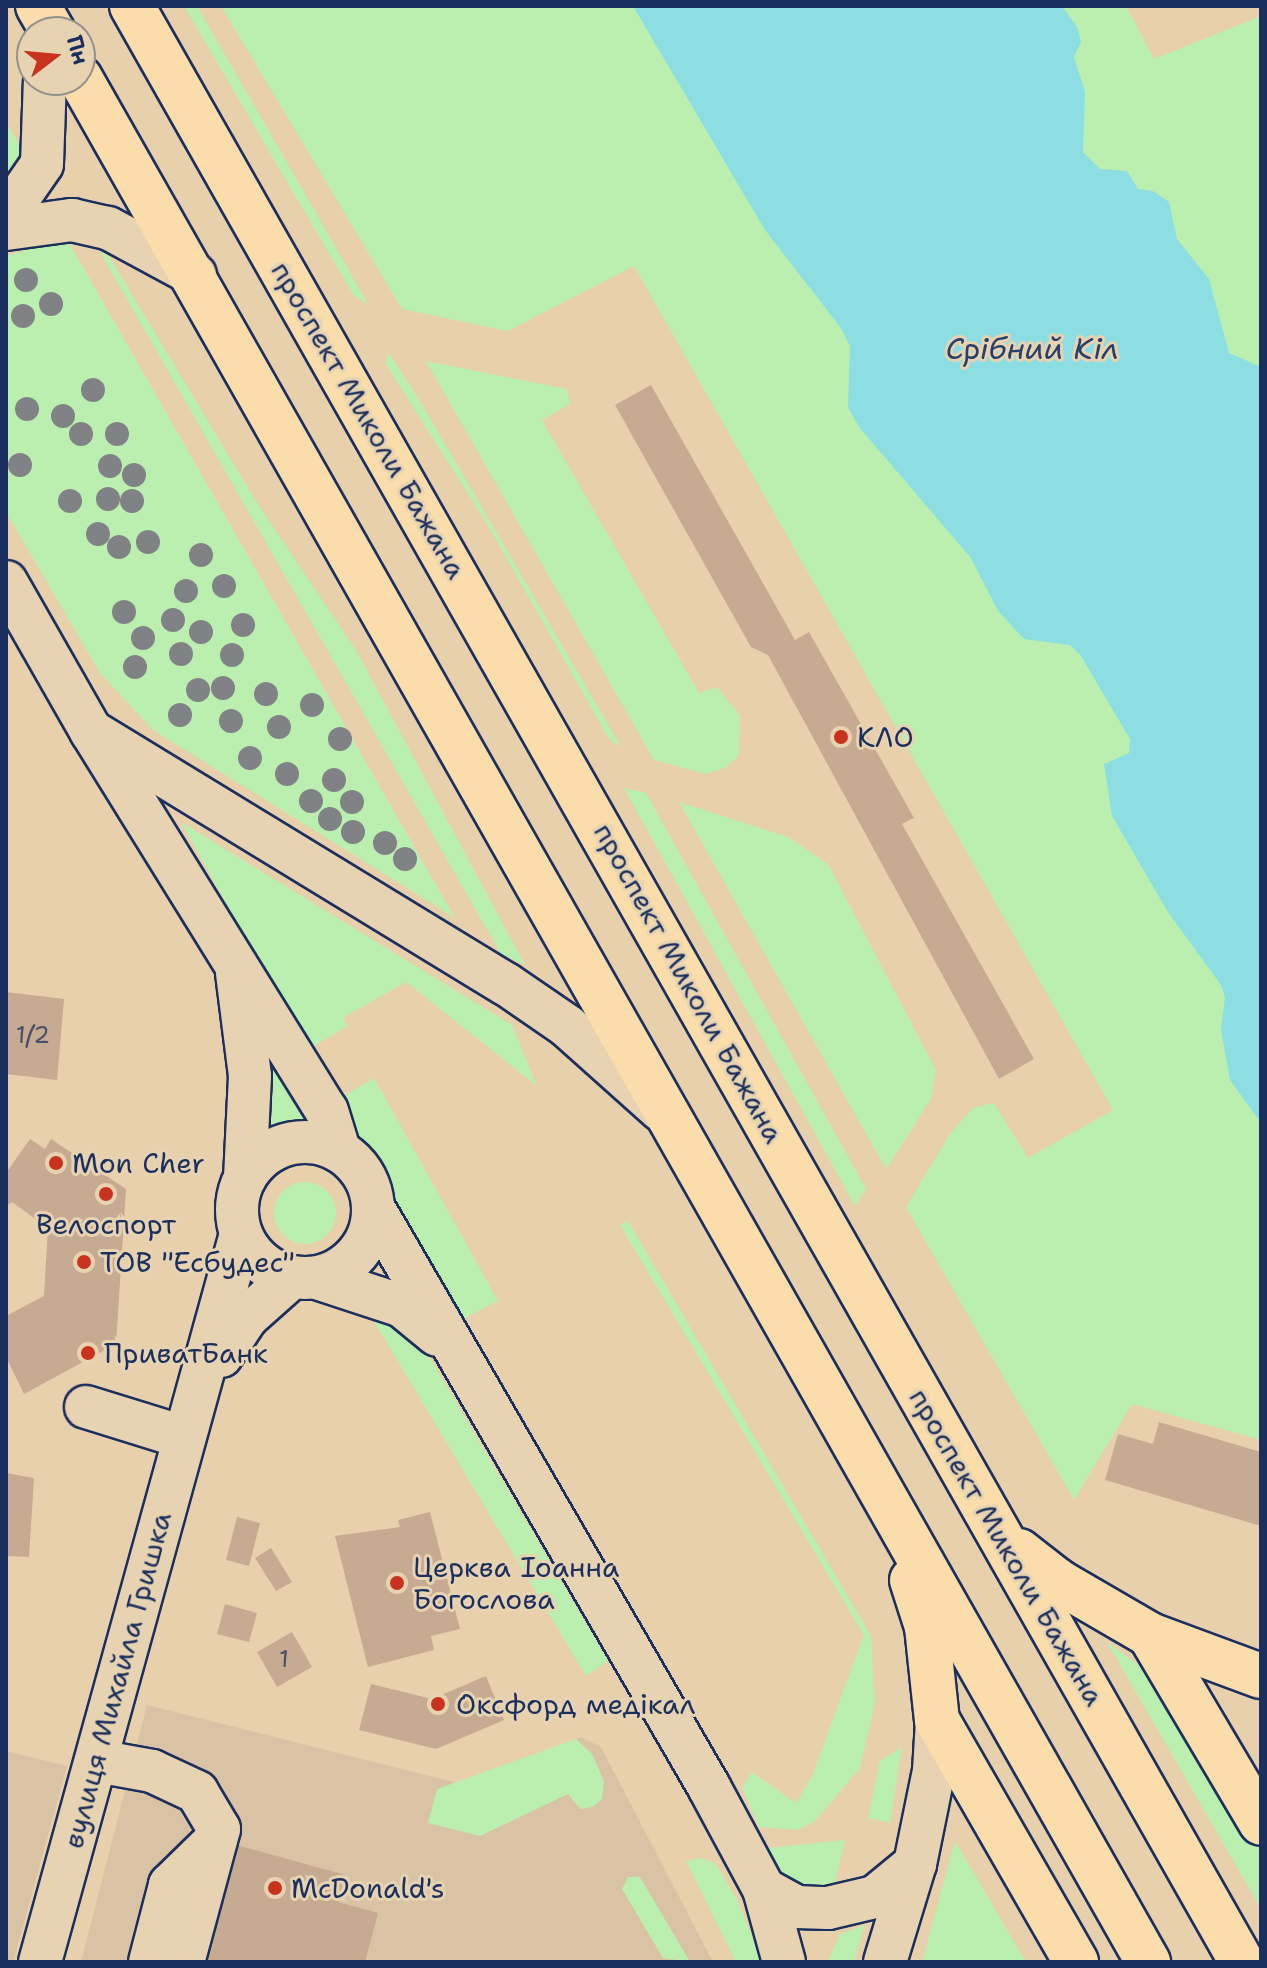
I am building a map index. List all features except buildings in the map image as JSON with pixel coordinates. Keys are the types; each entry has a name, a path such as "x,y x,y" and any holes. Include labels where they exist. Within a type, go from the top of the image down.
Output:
{"main road":[{"name":"проспект Миколи Бажана","path":"132,6 1242,1962"},
{"path":"91,96 195,275 1148,1962"},
{"path":"887,1503 927,1627 937,1720 1076,1962"},
{"path":"1002,1537 1059,1582 1150,1635 1261,1676"},
{"path":"1150,1635 1261,1823"}],"street":[{"path":"6,216 42,164 44,96"},
{"path":"6,229 72,220 108,228 195,275"},
{"path":"6,582 91,731 327,1111 339,1150"},
{"path":"91,731 506,984 567,1026 668,1116"},
{"path":"236,968 250,1076 245,1178 237,1205 241,1234 252,1254 304,1278 402,1306 452,1347"},
{"path":"245,1178 263,1157 286,1145 313,1142 339,1150 357,1166 369,1186 374,1209 764,1889 784,1962"},
{"path":"304,1278 354,1257 367,1240 374,1209"},
{"name":"вулиця Михайла Гришка","path":"43,1961 188,1417 223,1310 241,1234"},
{"name":"вулиця Михайла Гришка","path":"188,1417 247,1317 304,1278"},
{"path":"86,1407 188,1417"},
{"path":"885,1962 915,1864 934,1771 937,1720"},
{"path":"97,1761 152,1771 197,1792 219,1829 183,1962"},
{"path":"150,1962 170,1885 217,1839"},
{"path":"764,1889 796,1907 828,1908 875,1897 915,1864"}],"shaded area":[{"path":"147,1705 470,1786 581,1737 601,1747 713,1962 81,1962"},
{"path":"6,1751 67,1766 13,1962 6,1962"}],"green space":[{"path":"184,6 197,6 368,304 354,296"},
{"path":"221,6 1126,6 1154,59 1261,16 1261,1440 1132,1404 1074,1500 906,1207 950,1134 973,1108 994,1103 1028,1158 1113,1110 634,266 508,331 402,309"},
{"path":"6,122 25,154 6,185"},
{"path":"67,239 455,918 153,730 100,673 6,512 6,256"},
{"path":"101,243 256,501 356,650 525,965 501,954 103,257"},
{"path":"389,353 426,411 621,747 609,739 486,522 385,363"},
{"path":"426,361 567,389 570,404 542,420 699,693 717,687 740,716 739,755 727,767 706,774 654,760"},
{"path":"624,788 646,793 866,1189 855,1206"},
{"path":"679,802 788,837 828,864 936,1070 931,1099 886,1169"},
{"path":"181,822 512,1025 537,1086 406,982 343,1018 347,1026 307,1050"},
{"path":"259,1024 318,1126 284,1127 260,1136"},
{"path":"374,1078 498,1301 463,1319 338,1099"},
{"path":"305,1182 317,1184 327,1191 334,1201 334,1225 327,1235 317,1242 305,1244 293,1242 283,1235 276,1225 274,1213 276,1201 283,1191 293,1184"},
{"path":"628,1221 871,1636 875,1703 860,1768 815,1821 798,1830 759,1827 742,1788 752,1772 796,1803 812,1776 864,1635 620,1225"},
{"path":"365,1306 411,1331 427,1353 608,1661 586,1676"},
{"path":"1107,1642 1152,1675 1249,1828 1261,1849 1261,1909"},
{"path":"576,1739 592,1754 604,1781 602,1799 593,1807 580,1809 568,1794 480,1836 428,1823 437,1789"},
{"path":"902,1747 890,1823 868,1818 880,1761"},
{"path":"845,1840 833,1890 794,1892 768,1848"},
{"path":"955,1841 1026,1962 922,1962"},
{"path":"700,1858 715,1863 737,1899 762,1962 736,1962 686,1861"},
{"path":"628,1877 640,1877 690,1962 663,1958 622,1889"},
{"path":"865,1925 854,1962 828,1962 840,1934"}],"water":[{"name":"Срібний Кіл","path":"633,6 1062,6 1077,27 1081,42 1074,57 1085,92 1083,152 1100,169 1127,171 1138,189 1153,191 1169,202 1177,239 1209,279 1229,353 1261,367 1261,1123 1230,1080 1221,1030 1225,997 1221,985 1168,912 1112,816 1104,764 1129,753 1130,739 1081,656 1070,645 1024,639 998,611 971,558 859,427 848,407 850,346 841,328 765,230"}],"place":[{"name":"КЛО","path":"841,737"},
{"name":"Mon Cher","path":"56,1163"},
{"name":"Велоспорт","path":"106,1194"},
{"name":"ТОВ \"Есбудес\"","path":"84,1262"},
{"name":"ПриватБанк","path":"88,1353"},
{"name":"Церква Іоанна Богослова","path":"397,1583"},
{"name":"Оксфорд медікал","path":"438,1704"},
{"name":"McDonald's","path":"275,1888"}]}
